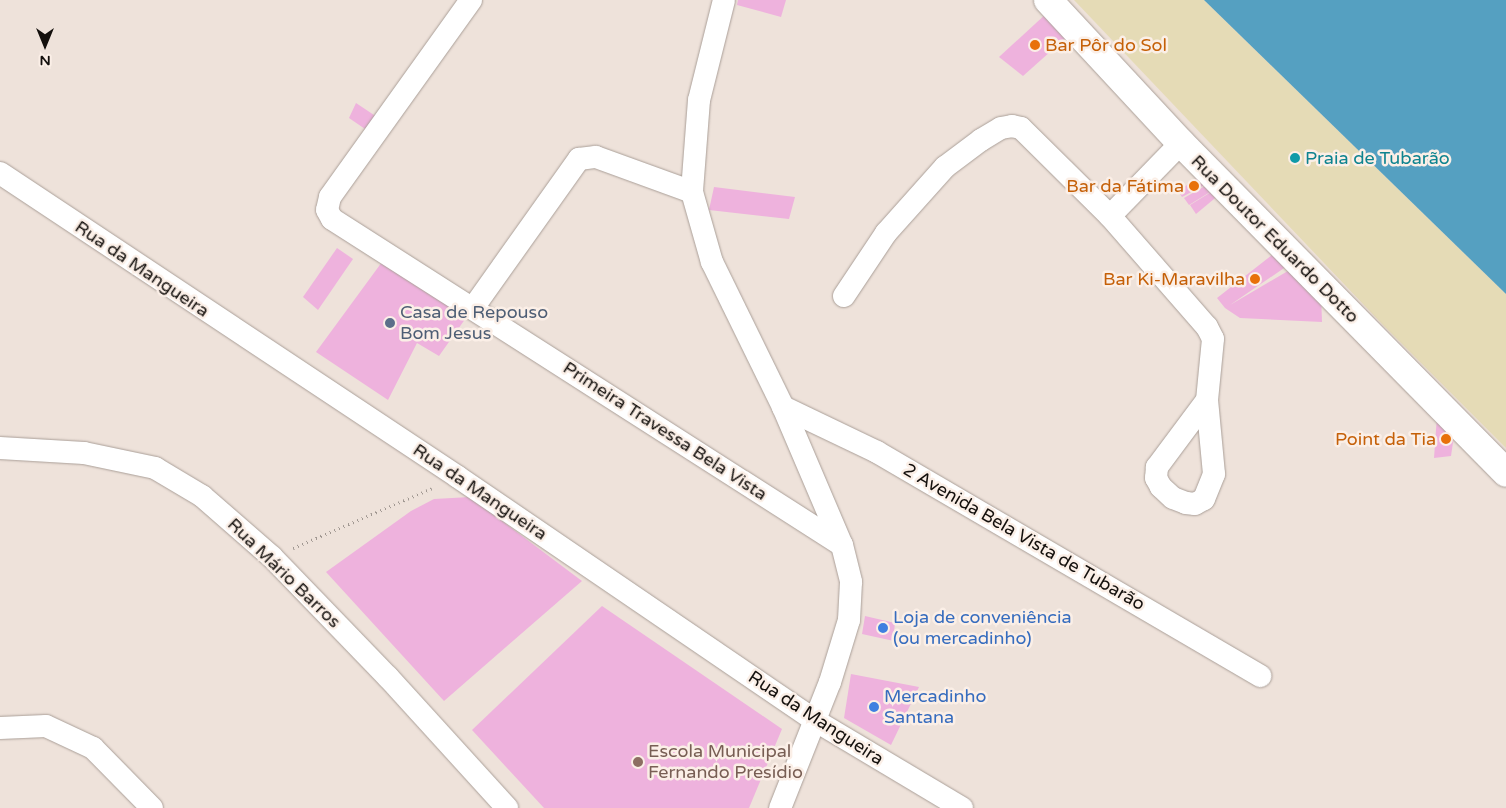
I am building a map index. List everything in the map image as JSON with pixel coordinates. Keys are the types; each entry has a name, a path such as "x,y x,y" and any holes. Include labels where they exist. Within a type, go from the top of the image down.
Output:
{"main road":[{"name":"Rua Doutor Eduardo Dotto","path":"1048,0 1180,143 1506,473"}],"street":[{"name":"Primeira Travessa Bela Vista","path":"471,0 330,197 327,210 338,224 473,308 842,545"},
{"path":"724,0 699,100 692,192 712,262 783,407 842,545 850,582 849,620 816,721 780,808"},
{"path":"844,296 886,233 945,167 1001,128 1021,128 1110,216 1207,327 1213,339 1207,400"},
{"path":"1110,216 1180,143"},
{"path":"473,308 579,159 596,157 692,192"},
{"name":"Rua da Mangueira","path":"0,173 458,477 816,721 962,808"},
{"name":"2 Avenida Bela Vista de Tubarão","path":"783,407 877,452 1260,676"},
{"name":"Rua Mário Barros","path":"0,448 84,453 155,468 202,496 272,557 507,808"},
{"path":"0,728 46,726 93,748 152,808"}],"path":[{"path":"272,557 458,477"}],"sand":[{"name":"Praia de Tubarão","path":"1074,0 1204,0 1506,294 1506,448 1382,324"}],"water":[{"path":"1204,0 1506,0 1506,294"}],"building":[{"path":"738,0 786,0 781,17 737,5"},
{"path":"1048,12 1069,35 1023,76 999,57"},
{"path":"356,103 377,117 368,131 349,118"},
{"path":"1202,175 1210,182 1182,197 1178,191"},
{"path":"1210,183 1215,189 1189,205 1184,198"},
{"path":"714,187 795,197 789,219 709,210"},
{"path":"1216,189 1220,194 1196,214 1190,205"},
{"path":"337,248 353,259 318,310 303,297"},
{"path":"1277,251 1290,264 1230,305 1293,268 1321,294 1322,322 1240,318 1225,308 1217,298"},
{"path":"382,262 468,315 439,356 417,343 388,400 316,352"},
{"path":"1437,416 1455,429 1451,456 1434,458"},
{"path":"470,497 582,581 444,701 326,572 411,511 434,499"},
{"path":"602,606 782,729 749,808 544,808 472,730"},
{"path":"865,616 895,623 894,632 903,635 903,643 862,634"},
{"path":"851,674 919,687 891,745 844,718"}],"place":[{"name":"Bar Pôr do Sol","path":"1035,45"},
{"name":"Praia de Tubarão","path":"1295,158"},
{"name":"Bar da Fátima","path":"1194,186"},
{"name":"Bar Ki-Maravilha","path":"1255,279"},
{"name":"Casa de Repouso Bom Jesus","path":"390,323"},
{"name":"Point da Tia","path":"1446,439"},
{"name":"Loja de conveniência (ou mercadinho)","path":"883,628"},
{"name":"Mercadinho Santana","path":"874,707"},
{"name":"Escola Municipal Fernando Presídio","path":"638,762"}]}
